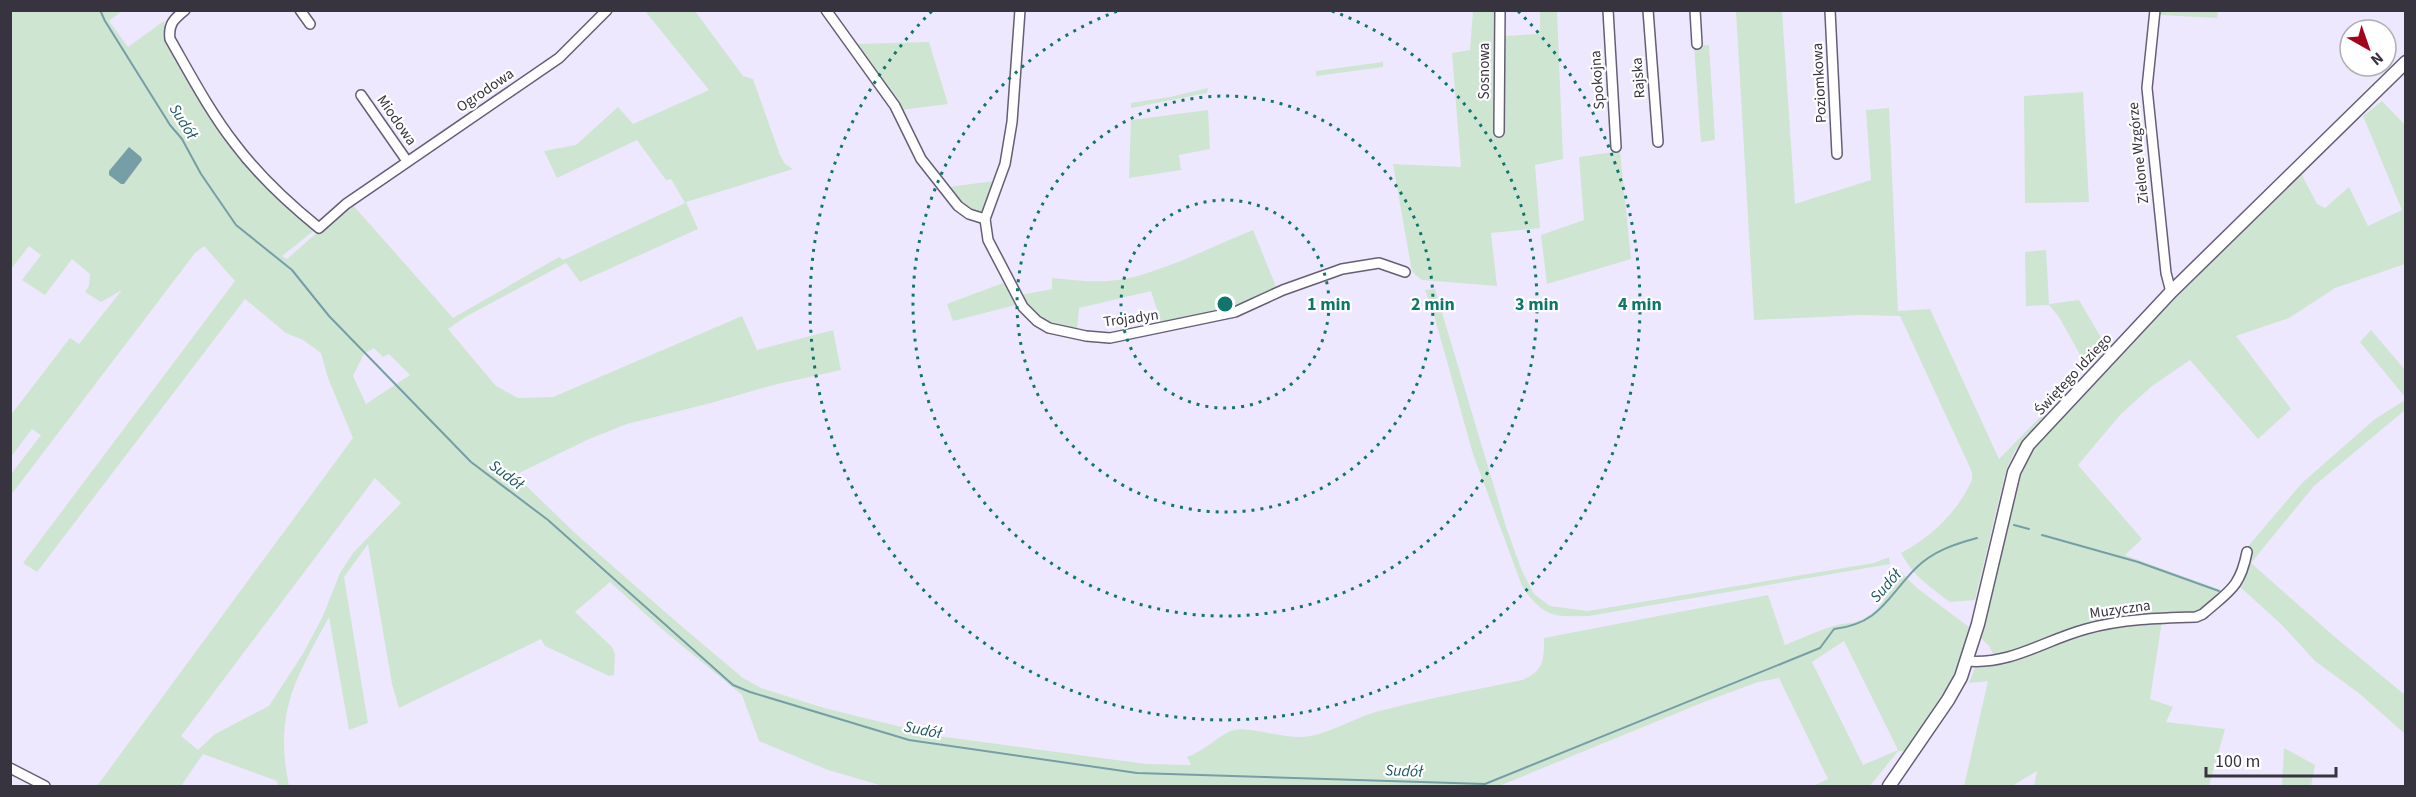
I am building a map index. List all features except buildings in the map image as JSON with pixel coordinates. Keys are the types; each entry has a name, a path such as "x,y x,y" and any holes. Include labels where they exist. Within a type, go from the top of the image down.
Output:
{"street":[{"name":"Ogrodowa","path":"185,10 173,20 169,28 170,39 234,143 259,173 291,205 319,228 346,204 559,58 607,10"},
{"path":"300,10 310,24"},
{"path":"826,10 895,106 921,159 958,206 969,214 985,219 1005,164 1012,122 1020,10"},
{"name":"Sosnowa","path":"1499,132 1500,10"},
{"name":"Spokojna","path":"1608,10 1616,147"},
{"name":"Rajska","path":"1648,10 1658,142"},
{"path":"1695,10 1697,44"},
{"name":"Poziomkowa","path":"1830,10 1837,154"},
{"name":"Zielone Wzgórze","path":"2156,10 2147,88 2166,273 2171,292"},
{"name":"Świętego Idziego","path":"1889,786 1948,700 1967,661 2007,497 2022,453 2171,292 2406,62"},
{"name":"Miodowa","path":"361,95 407,161"},
{"name":"Trojadyn","path":"985,219 988,240 1027,312 1036,321 1049,328 1086,336 1120,337 1235,312 1342,268 1379,263 1405,272"},
{"name":"Muzyczna","path":"1967,661 1983,662 2010,658 2058,637 2115,622 2203,614 2239,581 2247,552"},
{"path":"10,768 45,786"}],"shaded area":[{"path":"11,11 122,11 109,21 128,47 164,21 166,40 232,144 316,229 282,256 287,259 351,203 453,318 559,257 563,260 685,203 671,179 666,180 637,140 557,178 544,151 576,145 618,107 633,124 709,90 645,11 695,11 743,76 753,79 780,155 785,164 793,169 686,202 698,229 580,282 566,263 467,316 448,329 496,386 518,398 553,397 742,316 757,350 833,330 841,370 773,385 627,424 589,439 515,475 576,534 680,625 743,678 761,688 824,708 938,736 1146,764 1191,765 1187,757 1234,730 1251,730 1291,737 1311,736 1379,711 1522,680 1539,669 1544,653 1544,638 1768,595 1785,645 1824,629 1855,622 1869,615 1886,597 1891,574 1902,573 1917,588 1969,627 1961,661 1944,696 1904,751 1898,751 1870,786 1813,786 1828,779 1779,678 1758,682 1704,702 1499,786 883,786 828,770 759,741 742,695 663,630 610,582 575,612 612,647 615,654 614,675 609,676 545,646 541,639 399,708 392,684 368,544 344,577 368,723 349,730 329,617 297,679 286,717 285,760 289,786 278,786 277,781 203,754 181,786 97,786 353,438 328,378 321,353 303,340 286,333 245,299 37,572 23,563 235,281 204,246 195,253 11,495 11,474 41,435 32,429 11,457 10,416 70,338 79,344 122,290 101,302 85,292 89,286 90,274 72,259 45,295 22,280 41,255 29,246 11,269","holes":["374,348 383,357 389,354 410,375 366,404 353,376 364,354","375,478 401,503 353,553 340,573 323,616 304,652 269,706 215,734 198,750 181,736","1844,641 1898,750 1863,765 1812,662"]},
{"path":"1473,11 1502,11 1503,36 1540,34 1540,11 1557,11 1563,159 1535,165 1540,228 1491,233 1497,286 1422,280 1412,272 1393,164 1461,167 1452,53 1470,50"},
{"path":"1736,11 1782,11 1795,204 1871,180 1866,110 1889,108 1898,311 1930,309 1999,459 2044,413 2045,415 2015,451 2006,470 1975,600 1950,602 1917,575 1901,553 1933,531 1951,513 1966,492 1972,480 1972,472 1900,316 1861,315 1754,320"},
{"path":"2159,11 2218,11 2217,18 2159,15"},
{"path":"929,42 948,104 901,110 854,44"},
{"path":"1709,45 1715,140 1701,142 1694,46"},
{"path":"1383,62 1383,67 1316,76 1316,71"},
{"path":"1208,88 1207,93 1131,108 1131,103"},
{"path":"2083,92 2089,202 2025,203 2024,96"},
{"path":"2382,101 2405,125 2405,264 2335,288 2289,318 2236,336 2291,409 2258,439 2190,360 2152,386 2120,415 2078,465 2142,539 2125,555 2223,591 2199,612 2183,615 2141,616 1995,658 1989,646 1981,638 2019,468 2031,448 2173,296 2301,173 2317,204 2325,208 2349,187 2368,226 2402,210 2363,116"},
{"path":"1208,110 1210,149 1179,155 1181,170 1129,178 1131,120"},
{"path":"129,147 142,160 124,184 121,184 109,175 109,171"},
{"path":"1620,151 1631,259 1547,284 1541,235 1584,220 1579,157"},
{"path":"993,181 984,209 980,212 962,203 950,187"},
{"path":"1253,230 1277,289 1236,307 1162,325 1151,291 1079,308 1077,330 1044,319 1026,303 1021,295 1052,289 1052,278 1101,281 1133,277 1168,266"},
{"path":"2046,250 2049,304 2079,300 2107,348 2088,369 2059,317 2049,305 2026,306 2025,252"},
{"path":"1003,283 1016,305 953,321 947,304"},
{"path":"1435,289 1506,527 1522,571 1534,594 1550,606 1588,611 1874,563 1889,557 1890,564 1589,616 1558,615 1543,609 1522,586 1473,454 1425,290"},
{"path":"2371,330 2405,370 2405,397 2360,342"},
{"path":"2405,400 2405,410 2314,486 2251,563 2405,695 2405,734 2360,694 2315,661 2282,625 2238,585 2251,564 2244,551 2302,483 2375,419"},
{"path":"2162,621 2150,699 2173,707 2166,722 2225,729 2209,786 2034,786 2037,771 2012,786 1964,786 1988,681 1969,683 1976,665 2017,659 2061,639 2123,623"},
{"path":"2284,748 2315,765 2311,786 2282,786"}],"waterway":[{"name":"Sudół","path":"100,10 170,125 182,139 201,174 236,225 292,270 329,316 471,462 548,520 733,685 909,740 1137,773 1485,784 1820,648 1834,629 1850,626 1873,615 1916,568 1930,557 1977,538"},
{"name":"Sudół","path":"2014,525 2029,529"},
{"name":"Sudół","path":"2042,535 2138,562 2219,591"}]}
